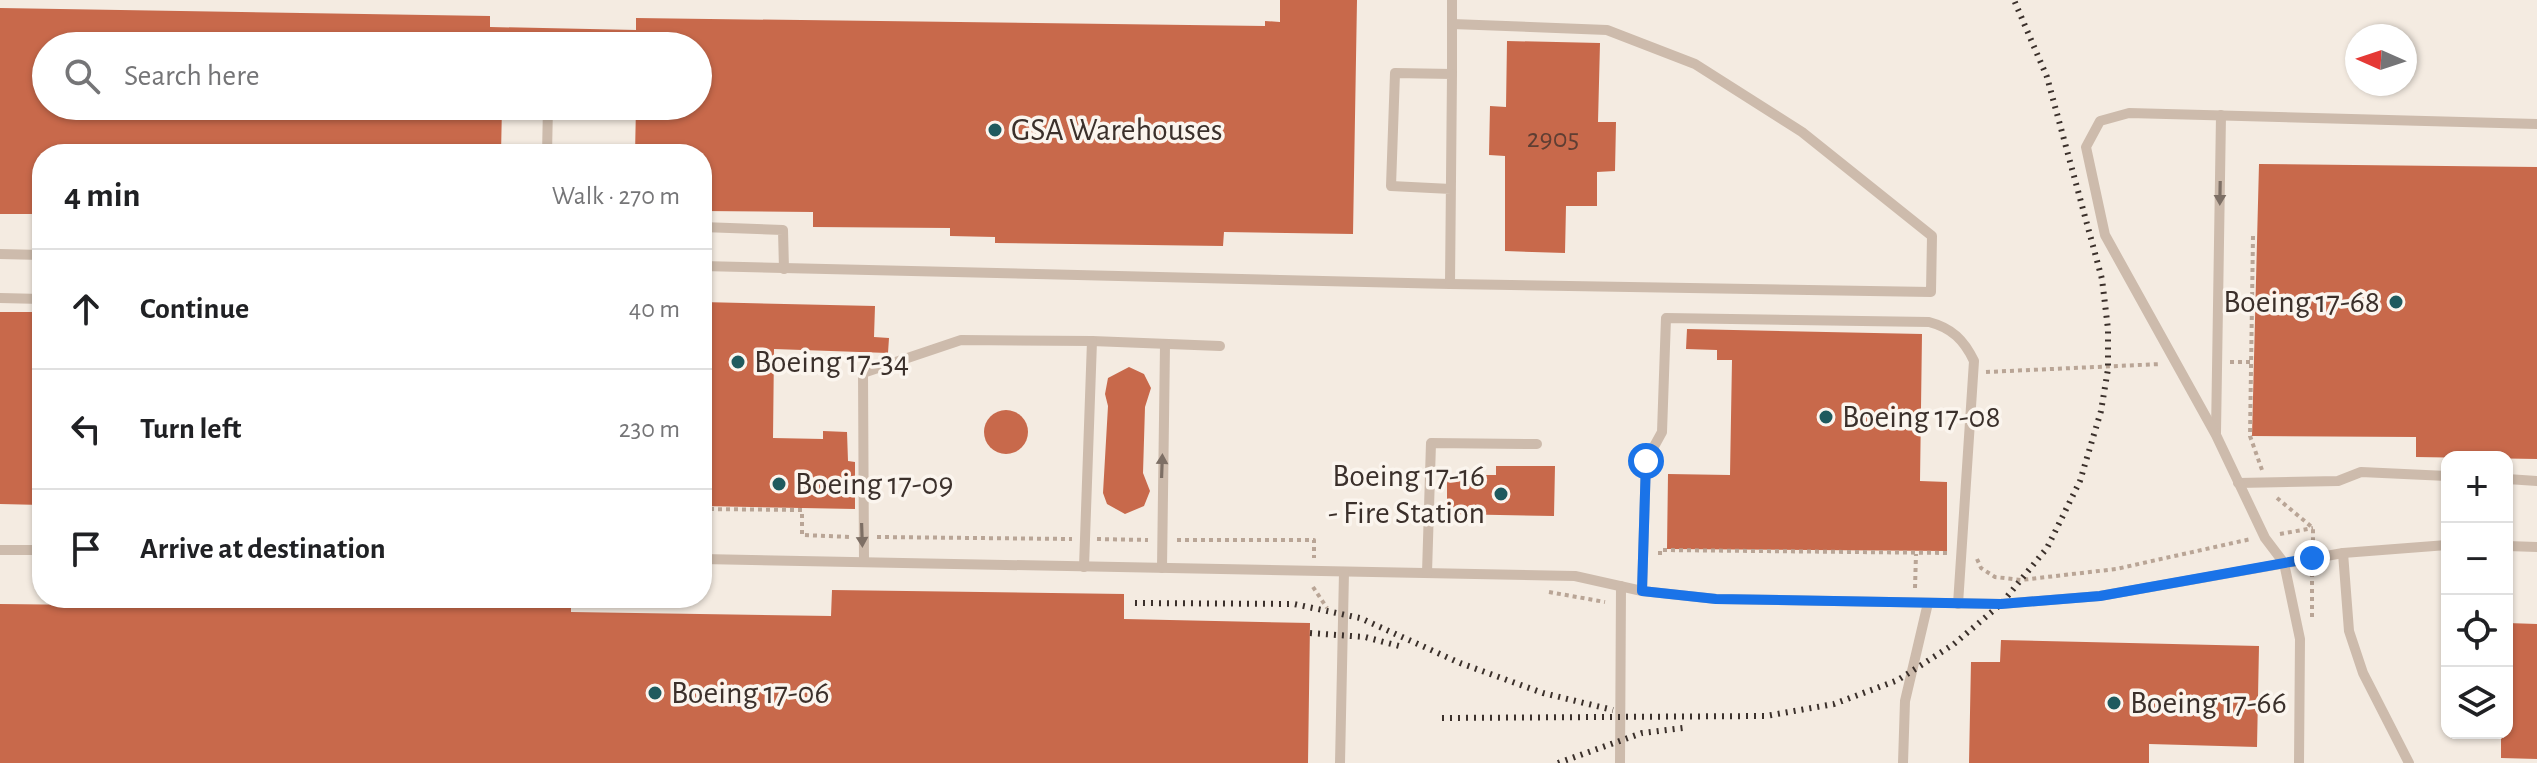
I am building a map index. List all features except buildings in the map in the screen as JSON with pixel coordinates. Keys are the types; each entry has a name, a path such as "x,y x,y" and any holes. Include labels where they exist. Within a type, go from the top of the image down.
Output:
{"lane":[{"path":"1450,284 1452,0"},
{"path":"712,266 1931,292 1932,236 1802,132 1695,64 1607,30 1452,24"},
{"path":"1451,189 1391,186 1395,73 1452,74"},
{"path":"2299,763 2300,639 2284,563 2265,537 2216,435 2105,235 2086,147 2100,121 2129,113 2537,124"},
{"path":"2216,435 2221,115"},
{"path":"547,144 548,120"},
{"path":"712,227 783,230 784,269"},
{"path":"0,254 32,255"},
{"path":"0,298 32,299"},
{"path":"1642,591 1646,461 1662,432 1666,318 1929,322 1944,326 1957,336 1974,361 1958,604"},
{"path":"864,562 861,537 863,373 961,340 1220,346"},
{"path":"1084,567 1092,341"},
{"path":"1162,568 1165,345"},
{"path":"1427,573 1431,443 1537,444"},
{"path":"2238,483 2338,481 2361,472 2441,476"},
{"path":"2513,479 2537,481"},
{"path":"712,559 1575,576 1642,591 1716,599 1958,604 2100,596 2343,553 2441,545"},
{"path":"2513,546 2537,547"},
{"path":"0,550 32,550"},
{"path":"2343,553 2349,631 2363,673 2409,763"},
{"path":"1340,763 1344,572"},
{"path":"1618,586 1620,763"},
{"path":"1903,763 1905,701 1928,603"}],"path":[{"path":"2253,236 2250,436 2269,491 2313,528"},
{"path":"1982,373 2084,370 2176,362"},
{"path":"2217,362 2251,362"},
{"path":"712,509 802,510 802,535 1160,542 1314,540 1313,587 1344,588"},
{"path":"1660,559 1660,550 1959,553 1973,550 1981,568 1995,577 2021,580 2116,569 2313,528"},
{"path":"2312,620 2313,528"},
{"path":"1538,592 1603,604 1618,586"}],"railway":[{"path":"1442,718 1766,716 1834,704 1898,680 1954,644 2001,604 2047,548 2080,481 2101,411 2108,369 2108,329 2102,279 2047,77 2014,0"},
{"path":"1135,603 1294,604 1360,618 1460,663 1543,693 1613,710"},
{"path":"1310,633 1365,637 1403,647"},
{"path":"1558,763 1642,733 1683,728"}],"place":[{"name":"GSA Warehouses","path":"995,130"},
{"name":"Boeing 17-68","path":"2396,302"},
{"name":"Boeing 17-34","path":"738,362"},
{"name":"Boeing 17-08","path":"1826,417"},
{"name":"Boeing 17-09","path":"779,484"},
{"name":"Boeing 17-16 - Fire Station","path":"1501,494"},
{"name":"Boeing 17-06","path":"655,693"},
{"name":"Boeing 17-66","path":"2114,703"}],"route":[{"path":"1646,461 1642,591 1716,599 2001,604 2100,596 2312,558"}]}
